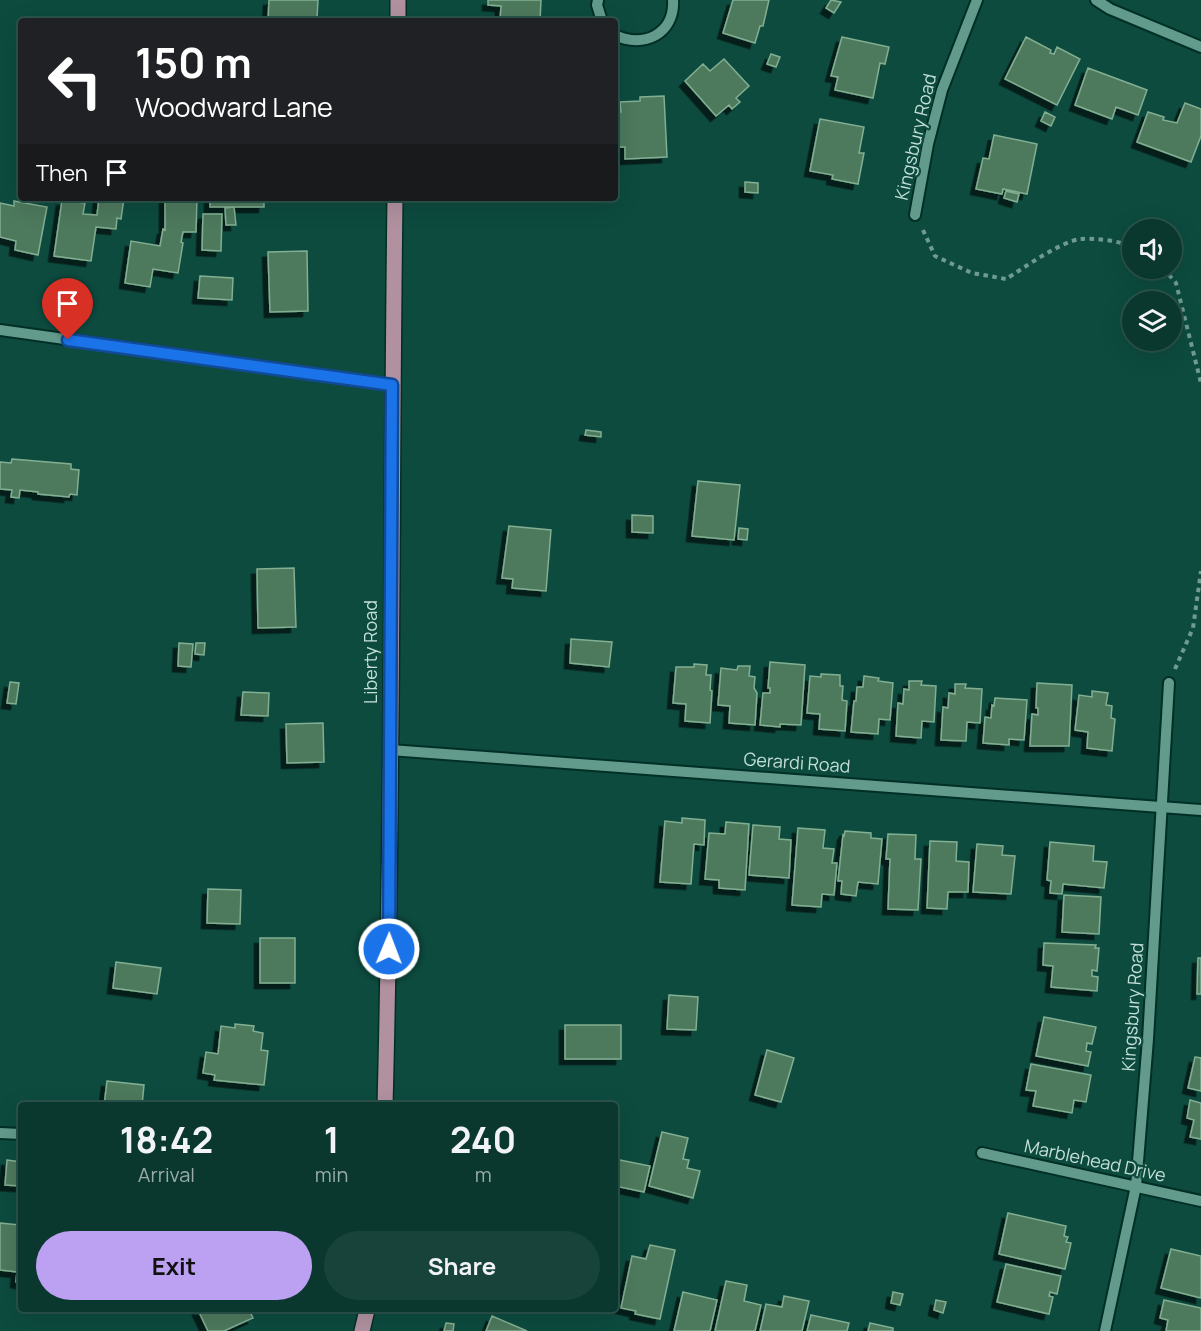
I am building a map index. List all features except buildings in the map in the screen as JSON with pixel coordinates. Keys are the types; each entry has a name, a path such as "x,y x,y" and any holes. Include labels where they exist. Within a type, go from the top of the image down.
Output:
{"main road":[{"path":"398,0 398,18"},
{"name":"Liberty Road","path":"385,1102 390,904 395,201"},
{"path":"362,1331 367,1312"}],"street":[{"path":"598,0 597,5 601,18"},
{"path":"618,36 626,40 639,41 651,38 662,31 670,21 674,8 673,0"},
{"name":"Kingsbury Road","path":"915,215 928,144 942,90 977,0"},
{"path":"1096,0 1110,9 1201,47"},
{"path":"0,330 392,385"},
{"name":"Kingsbury Road","path":"1106,1331 1136,1186 1148,1039 1169,683"},
{"name":"Gerardi Road","path":"390,750 1201,810"},
{"path":"0,1133 18,1134"},
{"name":"Marblehead Drive","path":"982,1153 1201,1201"}],"path":[{"path":"915,215 935,256 972,273 1006,279 1043,255 1079,239 1122,243"},
{"path":"1173,279 1176,283 1201,383"},
{"path":"1169,683 1193,628 1201,571"}],"route":[{"path":"68,340 392,385 389,949"}]}
